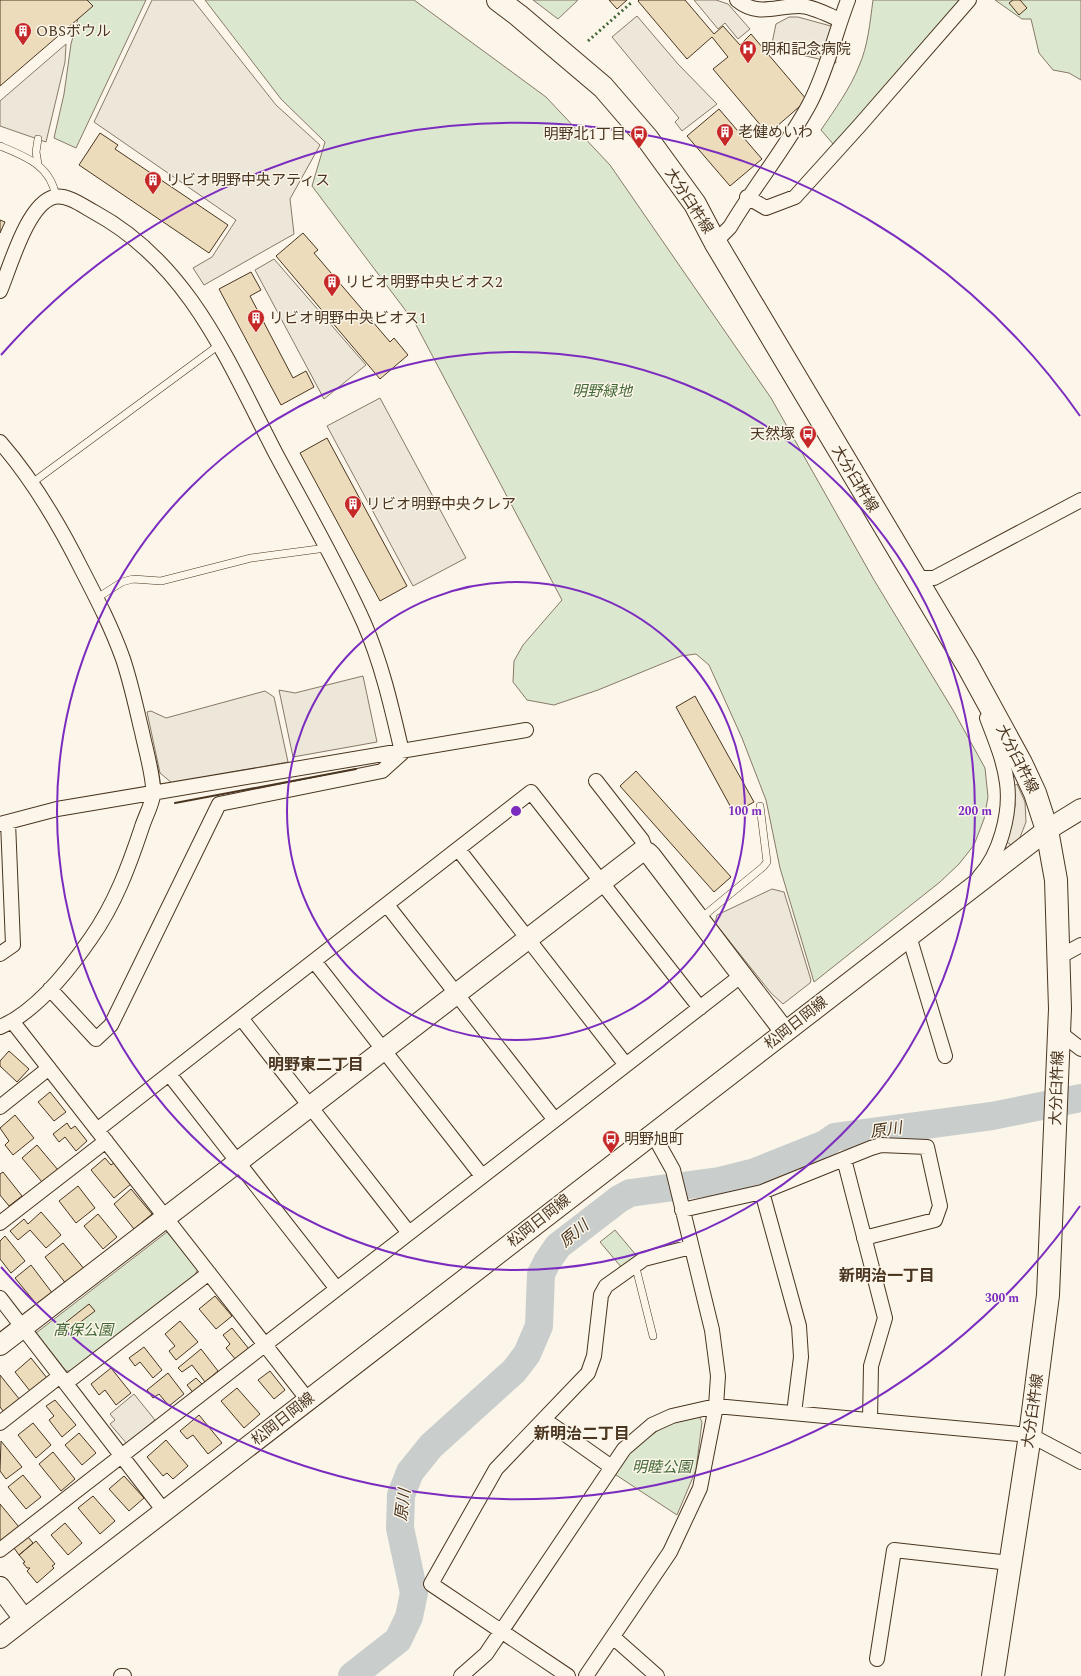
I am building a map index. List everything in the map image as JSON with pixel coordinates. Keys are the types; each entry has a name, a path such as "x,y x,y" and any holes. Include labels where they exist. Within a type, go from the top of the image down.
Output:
{"main road":[{"name":"大分臼杵線","path":"498,0 604,87 647,138 690,198 914,578 968,666 1021,763 1035,793 1047,830 1056,880 1059,957 1058,1064 1048,1295 1030,1435 995,1673"},
{"name":"松岡日岡線","path":"0,1638 962,895 1047,830 1081,808"},
{"path":"0,1345 638,852 646,851 785,1032"},
{"path":"0,1587 24,1619"}],"street":[{"path":"737,0 751,9 762,10 801,6 840,20"},
{"path":"715,242 730,226 747,197 794,130 810,103 834,46 840,20 848,0"},
{"path":"747,197 766,208 795,197 970,0"},
{"path":"0,291 32,217 42,204 56,197 62,197 98,214 132,236 148,249 176,280 191,298 207,322 326,548 364,624 381,671 402,752"},
{"path":"0,442 32,482 60,527 112,630 131,684 149,763 153,795 128,868 102,922 78,956 50,989 6,1024 49,1068 308,1400"},
{"path":"914,578 934,578 1081,500"},
{"path":"962,895 984,872 996,850 1002,832 1007,804 1007,783 1003,764 968,666"},
{"path":"0,954 13,945 4,823 57,810 153,795 526,730"},
{"path":"50,989 96,1039 111,1025 219,804 382,771 402,752"},
{"path":"596,781 642,840 646,851"},
{"path":"0,1223 102,1136 168,1074 531,792 700,1008"},
{"path":"458,849 626,1065"},
{"path":"387,904 555,1120"},
{"path":"909,936 945,1056"},
{"path":"1059,957 1081,945"},
{"path":"314,961 482,1176"},
{"path":"0,1550 742,975"},
{"path":"241,1018 409,1233"},
{"path":"1059,1032 1081,1049"},
{"path":"0,1107 49,1068"},
{"path":"168,1074 337,1289"},
{"path":"586,1676 670,1552 700,1488 716,1406 718,1376 712,1330 681,1208 673,1170 653,1134"},
{"path":"681,1208 762,1192 844,1158 881,1145 927,1147 940,1206 935,1220 864,1238"},
{"path":"844,1158 885,1318 871,1366 870,1420"},
{"path":"762,1192 798,1326 801,1357 794,1413"},
{"path":"568,1676 431,1584 496,1469 584,1380 591,1368 594,1356 601,1295 604,1288 635,1264 644,1259 691,1247"},
{"path":"0,1423 63,1380 209,1273"},
{"path":"0,1298 164,1511"},
{"path":"461,1676 486,1654 610,1466 624,1449 652,1425 672,1416 716,1406 1030,1435 1081,1462"},
{"path":"545,1420 610,1466"},
{"path":"877,1659 894,1550 1010,1563"},
{"path":"613,1637 657,1676"}],"lane":[{"path":"38,139 36,152 38,164"},
{"path":"0,146 30,158 47,172 56,197"},
{"path":"32,482 219,346"},
{"path":"97,598 122,582 133,578 161,581 251,558 326,548"},
{"path":"699,919 763,867 767,862 760,806"},
{"path":"635,1264 653,1336"}],"green space":[{"path":"83,0 146,0 76,148 54,138 64,94 71,44"},
{"name":"明野緑地","path":"205,0 414,0 546,97 610,165 771,398 874,580 953,710 985,768 988,797 984,819 974,845 959,864 940,882 814,982 780,868 766,800 742,738 709,665 696,654 681,656 598,690 554,705 527,700 513,682 514,661 523,645 562,600 415,323 312,186 325,142 281,99"},
{"path":"533,0 578,0 558,19"},
{"path":"873,0 965,0 834,145 821,130 847,91 859,66 867,42"},
{"path":"995,0 1081,0 1081,80 1069,73 1053,70 1039,53 1031,19 1022,19"},
{"path":"615,1230 636,1255 622,1268 600,1242"},
{"name":"髙保公園","path":"167,1232 198,1269 194,1277 74,1371 66,1371 36,1333"},
{"name":"明睦公園","path":"691,1415 699,1416 702,1422 696,1470 677,1515 613,1473 633,1448 663,1427"}],"shaded area":[{"path":"152,0 193,0 276,105 320,145 290,199 294,234 204,285 193,268 212,257 236,220 94,122"},
{"path":"694,0 716,0 728,4 750,29 738,39 725,23 718,29"},
{"path":"637,16 678,64 717,104 682,131 675,122 679,118 612,37"},
{"path":"789,17 798,17 838,28 836,36 842,39 834,46 836,63 771,48 776,24"},
{"path":"66,44 65,62 46,142 0,126 0,101"},
{"path":"274,259 366,365 324,399 255,270"},
{"path":"380,398 466,558 413,586 327,426"},
{"path":"363,676 377,742 293,757 279,690 295,693"},
{"path":"265,691 274,697 288,762 172,783 160,773 147,712 151,711 166,718"},
{"path":"1017,784 1025,802 1026,822 1019,840 1012,846 1006,841 1015,806 1014,786"},
{"path":"772,889 784,892 811,980 810,983 783,1004 771,993 715,923 717,915"},
{"path":"134,1394 155,1420 127,1444 110,1424 115,1420 110,1414"}],"building":[{"name":"OBSボウル","path":"0,0 87,0 93,6 0,86"},
{"path":"609,0 627,0 617,9"},
{"name":"明和記念病院","path":"685,0 714,34 723,26 740,45 751,34 807,100 768,134 713,69 728,57 712,37 687,59 638,1"},
{"path":"1013,0 1020,0 1027,8 1019,15 1009,3"},
{"name":"老健めいわ","path":"719,109 762,159 730,186 687,136"},
{"name":"リビオ明野中央アティス","path":"100,133 118,145 115,149 228,225 209,253 79,165"},
{"path":"0,220 5,222 0,233"},
{"name":"リビオ明野中央ビオス2","path":"303,233 318,250 314,253 390,342 394,338 408,355 380,379 276,256"},
{"name":"リビオ明野中央ビオス1","path":"251,272 261,290 250,296 293,378 306,371 314,387 281,405 219,289"},
{"name":"リビオ明野中央クレア","path":"327,438 407,586 380,601 300,453"},
{"path":"695,696 754,802 734,813 676,707"},
{"path":"636,771 731,877 714,892 620,786"},
{"path":"9,1051 29,1069 17,1082 0,1066 0,1061"},
{"path":"50,1092 66,1112 54,1121 38,1102"},
{"path":"15,1115 34,1138 13,1155 5,1145 9,1141 0,1128"},
{"path":"67,1123 71,1129 75,1126 87,1141 76,1151 65,1137 59,1142 53,1134"},
{"path":"37,1145 58,1170 42,1182 22,1158"},
{"path":"105,1158 111,1165 114,1163 131,1184 114,1198 91,1170"},
{"path":"3,1172 22,1196 9,1206 0,1195 0,1174"},
{"path":"78,1186 95,1208 76,1223 59,1201"},
{"path":"131,1189 152,1214 134,1229 114,1204"},
{"path":"41,1212 61,1235 46,1248 30,1230 18,1240 10,1231 24,1219 28,1224"},
{"path":"98,1214 117,1237 103,1249 84,1226"},
{"path":"5,1236 25,1261 11,1273 0,1259 0,1241"},
{"path":"63,1243 85,1270 67,1285 45,1257"},
{"path":"31,1265 53,1294 38,1306 15,1278"},
{"path":"215,1296 232,1316 216,1329 199,1309"},
{"path":"89,1304 95,1311 70,1330 65,1323"},
{"path":"180,1321 198,1342 176,1360 169,1351 175,1346 165,1334"},
{"path":"232,1328 249,1349 236,1360 226,1348 230,1344 223,1335"},
{"path":"144,1347 162,1370 153,1378 140,1362 135,1366 129,1358"},
{"path":"201,1349 218,1371 205,1382 192,1365 182,1372 178,1368"},
{"path":"31,1358 47,1378 30,1391 15,1372"},
{"path":"111,1368 131,1393 116,1405 105,1390 99,1395 91,1384"},
{"path":"270,1371 285,1390 274,1399 258,1380"},
{"path":"168,1373 184,1394 169,1406 159,1394 153,1398 147,1390"},
{"path":"0,1375 20,1400 4,1412 0,1407"},
{"path":"196,1378 205,1387 195,1395 187,1385"},
{"path":"237,1388 260,1414 244,1428 221,1401"},
{"path":"55,1400 76,1425 62,1437 49,1420 54,1416 46,1406"},
{"path":"199,1415 222,1443 208,1454 193,1435 187,1439 180,1431"},
{"path":"33,1423 51,1445 36,1458 18,1435"},
{"path":"79,1433 96,1453 82,1465 65,1445"},
{"path":"166,1440 188,1466 173,1479 167,1473 163,1476 147,1457"},
{"path":"1,1441 22,1467 6,1479 0,1471"},
{"path":"53,1452 75,1479 61,1491 39,1464"},
{"path":"23,1475 41,1497 26,1509 8,1487"},
{"path":"124,1476 144,1498 129,1511 109,1489"},
{"path":"93,1496 115,1521 100,1534 78,1508"},
{"path":"0,1504 19,1527 0,1542"},
{"path":"65,1523 82,1543 68,1555 51,1535"},
{"path":"28,1537 33,1543 19,1555 14,1548"},
{"path":"36,1541 55,1564 52,1566 54,1568 37,1583 27,1571 30,1568 27,1568 23,1563 25,1562 19,1555"}],"waterway":[{"name":"原川","path":"352,1676 398,1640 409,1617 414,1593 400,1528 401,1495 410,1472 431,1446 514,1371 527,1354 539,1326 541,1274 558,1246 619,1199 630,1193 719,1181 755,1172 825,1144 835,1137 992,1116 1081,1098"}],"hedge":[{"path":"588,41 632,2"}],"wall":[{"path":"175,803 356,769"}],"place":[{"name":"OBSボウル","path":"23,46"},
{"name":"明和記念病院","path":"748,64"},
{"name":"老健めいわ","path":"725,147"},
{"name":"明野北1丁目","path":"639,149"},
{"name":"リビオ明野中央アティス","path":"153,195"},
{"name":"リビオ明野中央ビオス2","path":"332,297"},
{"name":"リビオ明野中央ビオス1","path":"256,333"},
{"name":"天然塚","path":"808,449"},
{"name":"リビオ明野中央クレア","path":"353,519"},
{"name":"明野旭町","path":"611,1154"}],"district":[{"name":"明野東二丁目","path":"316,1065"},
{"name":"新明治一丁目","path":"887,1276"},
{"name":"新明治二丁目","path":"582,1434"}]}
